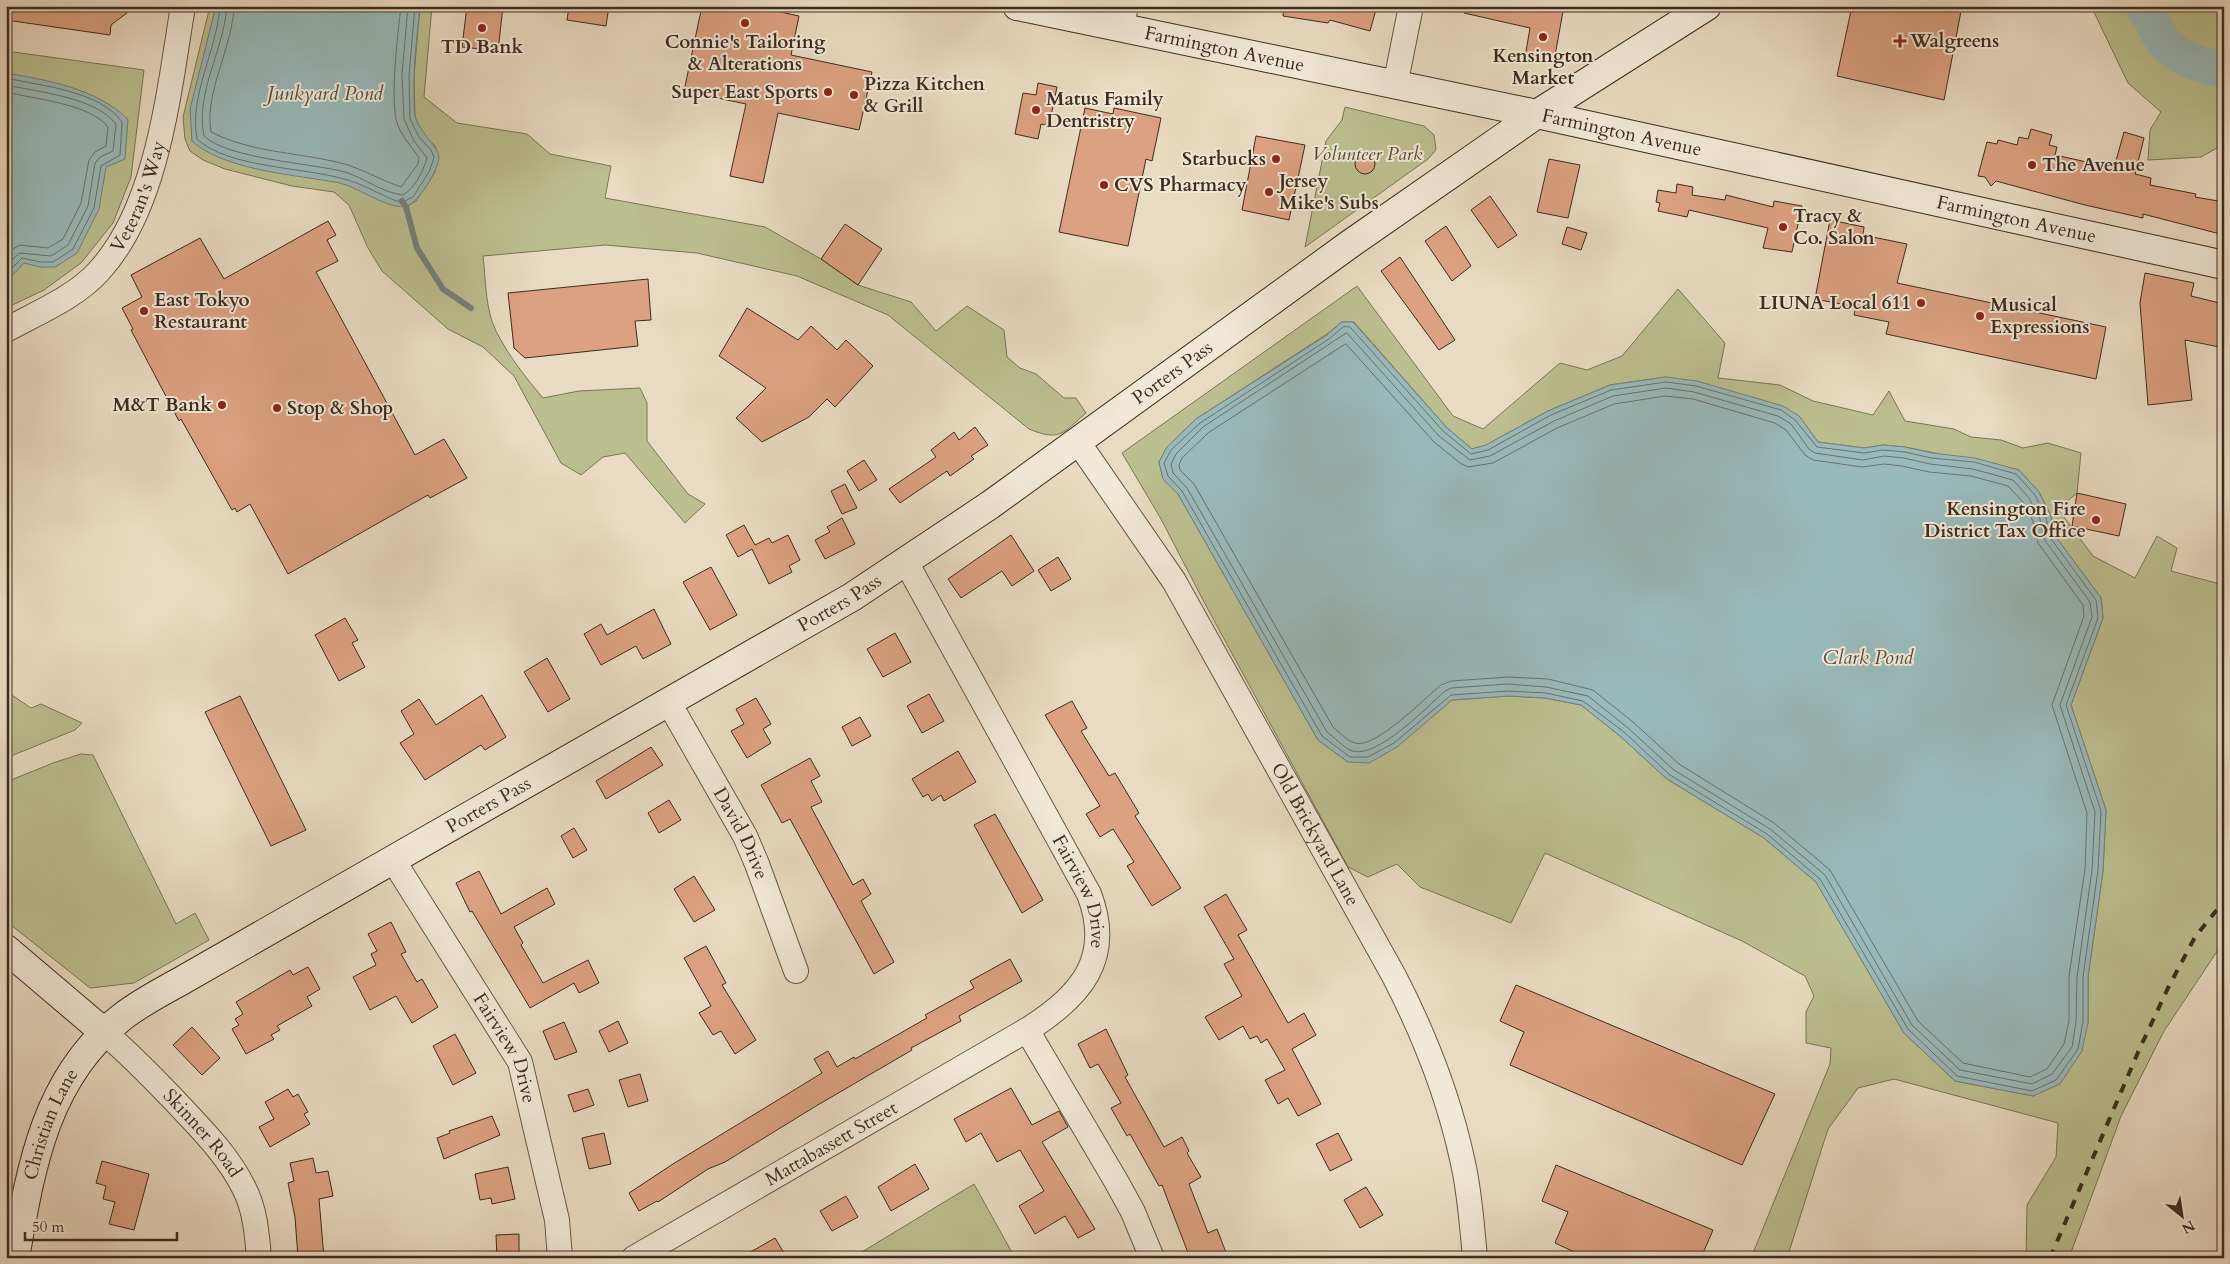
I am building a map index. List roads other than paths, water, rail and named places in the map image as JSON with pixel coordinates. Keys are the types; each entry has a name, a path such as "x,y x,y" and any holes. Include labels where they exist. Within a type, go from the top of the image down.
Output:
{"street":[{"name":"Veteran's Way","path":"6,330 64,297 99,272 130,227 143,197 153,161 183,6"},
{"name":"Farmington Avenue","path":"1017,6 1124,18 1395,86 1537,114 2224,265"},
{"path":"1395,86 1411,6"},
{"name":"Porters Pass","path":"105,1033 142,1003 844,602 906,562 1078,442 1350,244 1537,114 1707,6"},
{"name":"Old Brickyard Lane","path":"1078,442 1145,536 1174,581 1417,1020 1436,1067 1458,1140 1471,1212 1475,1258"},
{"name":"Fairview Drive","path":"906,562 1089,894 1097,914 1099,934 1095,959 1084,980 1068,1000 1049,1017 1027,1030"},
{"name":"David Drive","path":"670,702 745,836 796,971"},
{"name":"Fairview Drive","path":"393,860 520,1062 557,1220 560,1258"},
{"path":"6,949 105,1033"},
{"path":"1027,1030 1133,1212 1152,1258"},
{"name":"Mattabassett Street","path":"634,1258 1027,1030"},
{"name":"Christian Lane","path":"15,1258 30,1178 45,1125 70,1076 84,1056 105,1033"},
{"name":"Skinner Road","path":"105,1033 139,1064 208,1136 231,1164 245,1189 253,1214 259,1258"}],"water":[{"name":"Junkyard Pond","path":"216,6 420,6 415,63 414,111 418,124 436,149 439,157 432,177 417,199 407,206 393,205 339,183 276,173 238,164 205,150 192,141 190,109"},
{"path":"6,73 71,87 101,100 115,108 128,119 125,159 106,167 99,209 77,253 55,267 40,267 24,263 6,282"},
{"name":"Clark Pond","path":"1342,322 1353,322 1447,428 1472,449 1486,445 1548,411 1610,385 1666,377 1697,381 1783,406 1799,416 1818,442 1864,448 1883,445 1905,447 1932,453 1975,458 2019,470 2039,492 2051,516 2053,533 2101,598 2103,618 2071,705 2106,810 2103,871 2088,977 2088,1023 2082,1051 2060,1084 2033,1096 1955,1081 1904,1033 1816,882 1764,838 1667,779 1620,736 1581,705 1545,698 1508,696 1452,700 1397,747 1369,763 1348,762 1318,740 1178,494 1163,479 1159,462 1167,447 1196,419 1327,335"}],"waterway":[{"path":"2143,6 2160,36 2172,50 2188,60 2224,70"},
{"path":"402,201 406,207 417,248 443,289 471,308"}],"railway":[{"path":"2050,1258 2139,1050 2168,988 2195,937 2224,901"}],"place":[{"name":"Connie's Tailoring & Alterations","path":"745,23"},
{"name":"TD Bank","path":"482,28"},
{"name":"Kensington Market","path":"1543,37"},
{"name":"Walgreens","path":"1900,41"},
{"name":"Super East Sports","path":"828,92"},
{"name":"Pizza Kitchen & Grill","path":"854,95"},
{"name":"Matus Family Dentristry","path":"1036,110"},
{"name":"Starbucks","path":"1276,159"},
{"name":"The Avenue","path":"2032,165"},
{"name":"CVS Pharmacy","path":"1104,185"},
{"name":"Jersey Mike's Subs","path":"1269,192"},
{"name":"Tracy & Co. Salon","path":"1783,227"},
{"name":"LIUNA Local 611","path":"1921,303"},
{"name":"East Tokyo Restaurant","path":"144,311"},
{"name":"Musical Expressions","path":"1980,316"},
{"name":"M&T Bank","path":"222,405"},
{"name":"Stop & Shop","path":"277,408"},
{"name":"Kensington Fire District Tax Office","path":"2096,520"}],"park label":[{"name":"Volunteer Park","path":"1367,154"}]}
